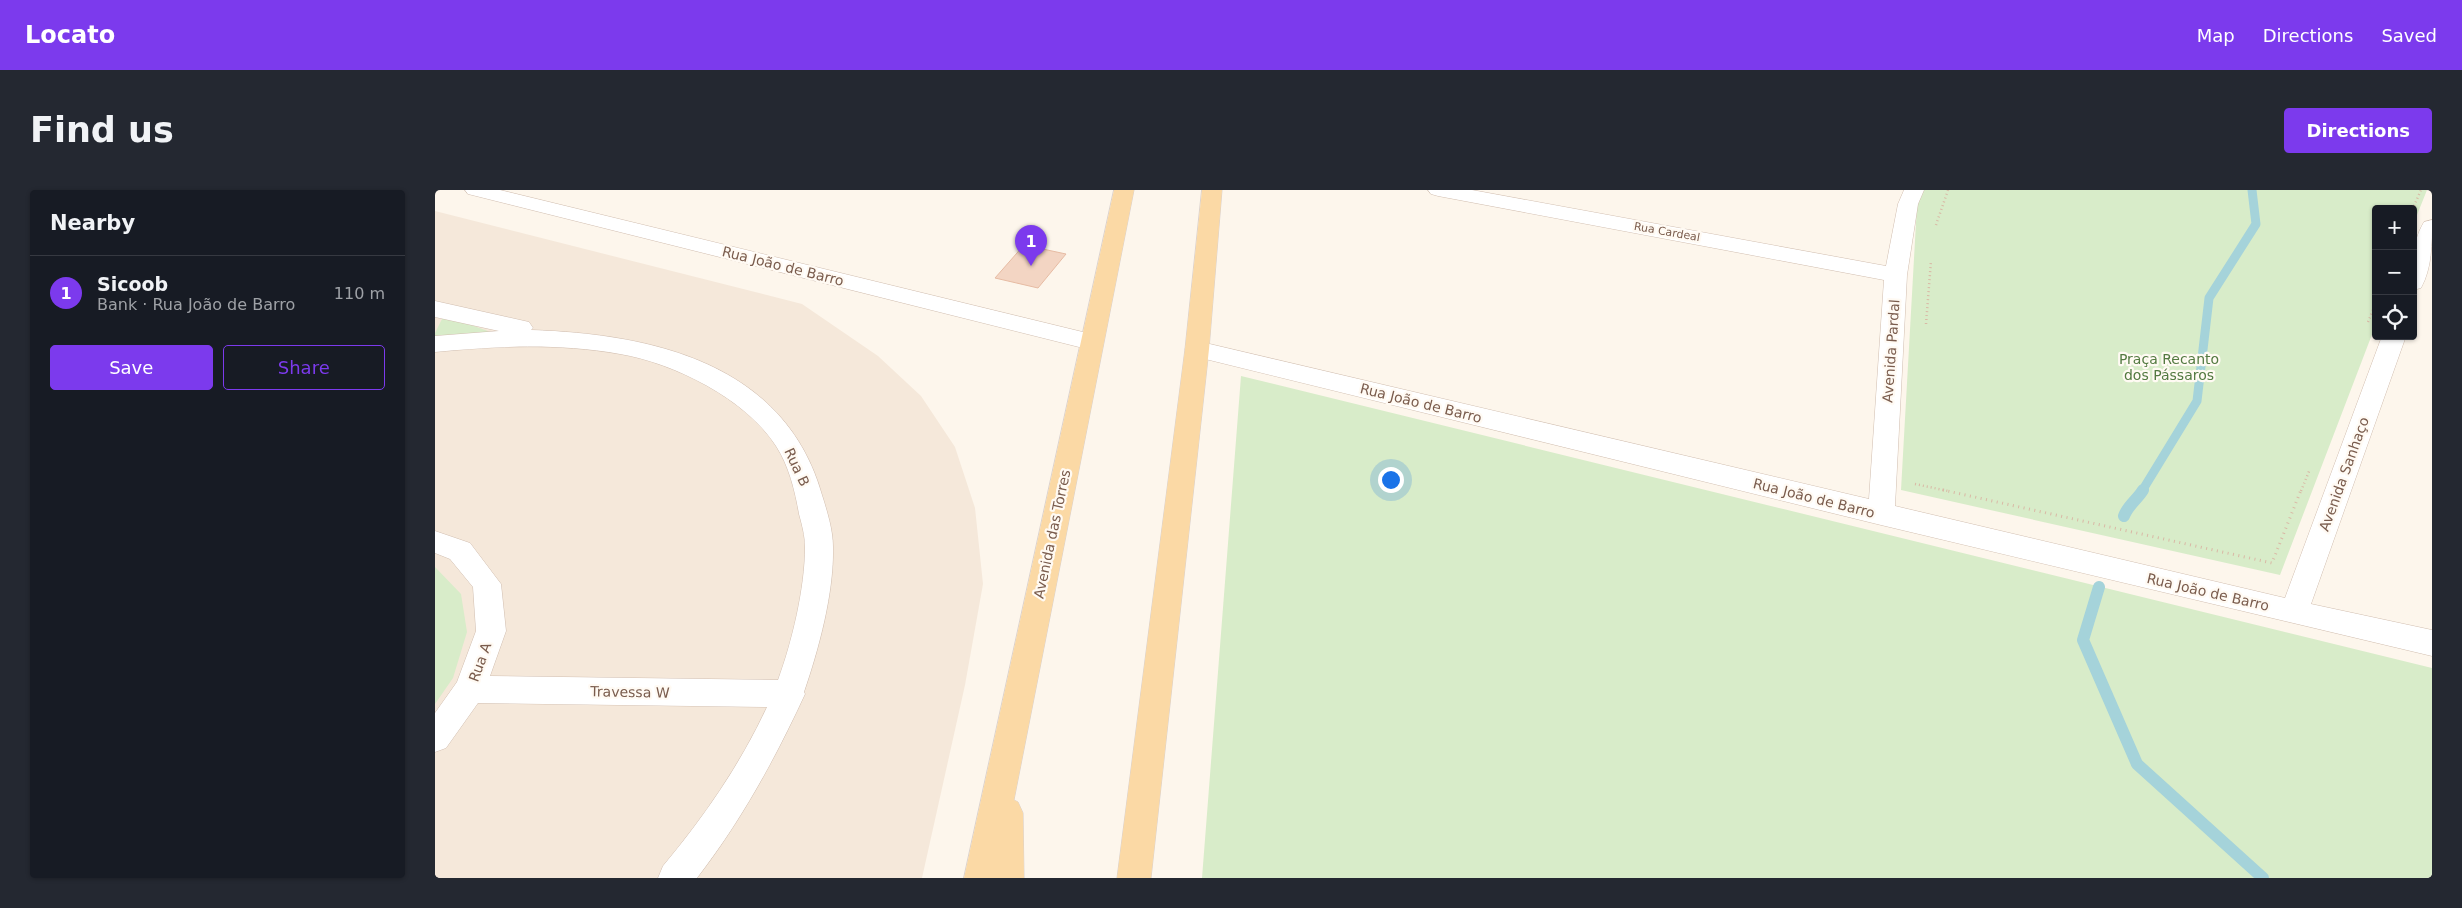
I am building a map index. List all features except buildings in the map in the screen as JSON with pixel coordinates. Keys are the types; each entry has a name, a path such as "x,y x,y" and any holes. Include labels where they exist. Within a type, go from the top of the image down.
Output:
{"main road":[{"name":"Avenida das Torres","path":"981,878 1124,190"},
{"path":"1134,878 1197,349 1212,190"},
{"path":"1005,764 1007,878"}],"street":[{"name":"Rua João de Barro","path":"475,190 1091,342"},
{"name":"Rua Cardeal","path":"1438,190 1896,275"},
{"name":"Avenida Pardal","path":"1881,514 1896,275 1908,204 1914,190"},
{"path":"2417,276 2427,258 2432,228"},
{"path":"435,309 568,338"},
{"name":"Rua B","path":"435,344 521,337 568,338 635,348 693,367 743,396 781,434 807,484 819,543 813,614 790,694 753,768 701,847 675,878"},
{"name":"Avenida Sanhaço","path":"2294,612 2393,340"},
{"name":"Rua João de Barro","path":"1197,349 1881,514 2432,643"},
{"name":"Rua A","path":"435,542 460,551 487,584 491,631 470,689 435,738"},
{"name":"Travessa W","path":"470,689 790,694"},
{"name":"Rua B","path":"690,878 701,847"}],"path":[{"path":"1935,228 1948,190"},
{"path":"2415,205 2421,190"},
{"path":"1926,326 1931,257"},
{"path":"2365,331 2372,313"},
{"path":"1915,474 1914,484 2273,563 2313,461"}],"shaded area":[{"path":"435,211 802,304 878,356 921,396 955,447 975,508 983,584 965,685 922,878 435,878"}],"green space":[{"name":"Praça Recanto dos Pássaros","path":"1923,190 2427,190 2417,215 2417,205 2372,205 2372,334 2280,575 1901,490 1917,205"},
{"path":"444,315 496,334 435,343 435,333"},
{"path":"1241,376 2432,668 2432,878 1202,878"},
{"path":"435,567 461,594 467,632 453,678 435,704"}],"waterway":[{"path":"2142,491 2197,401 2209,298 2256,224 2252,190"},
{"path":"2124,516 2143,490"},
{"path":"2099,587 2083,640 2137,764 2263,878"}],"place":[{"name":"Sicoob","path":"1031,266"}]}
